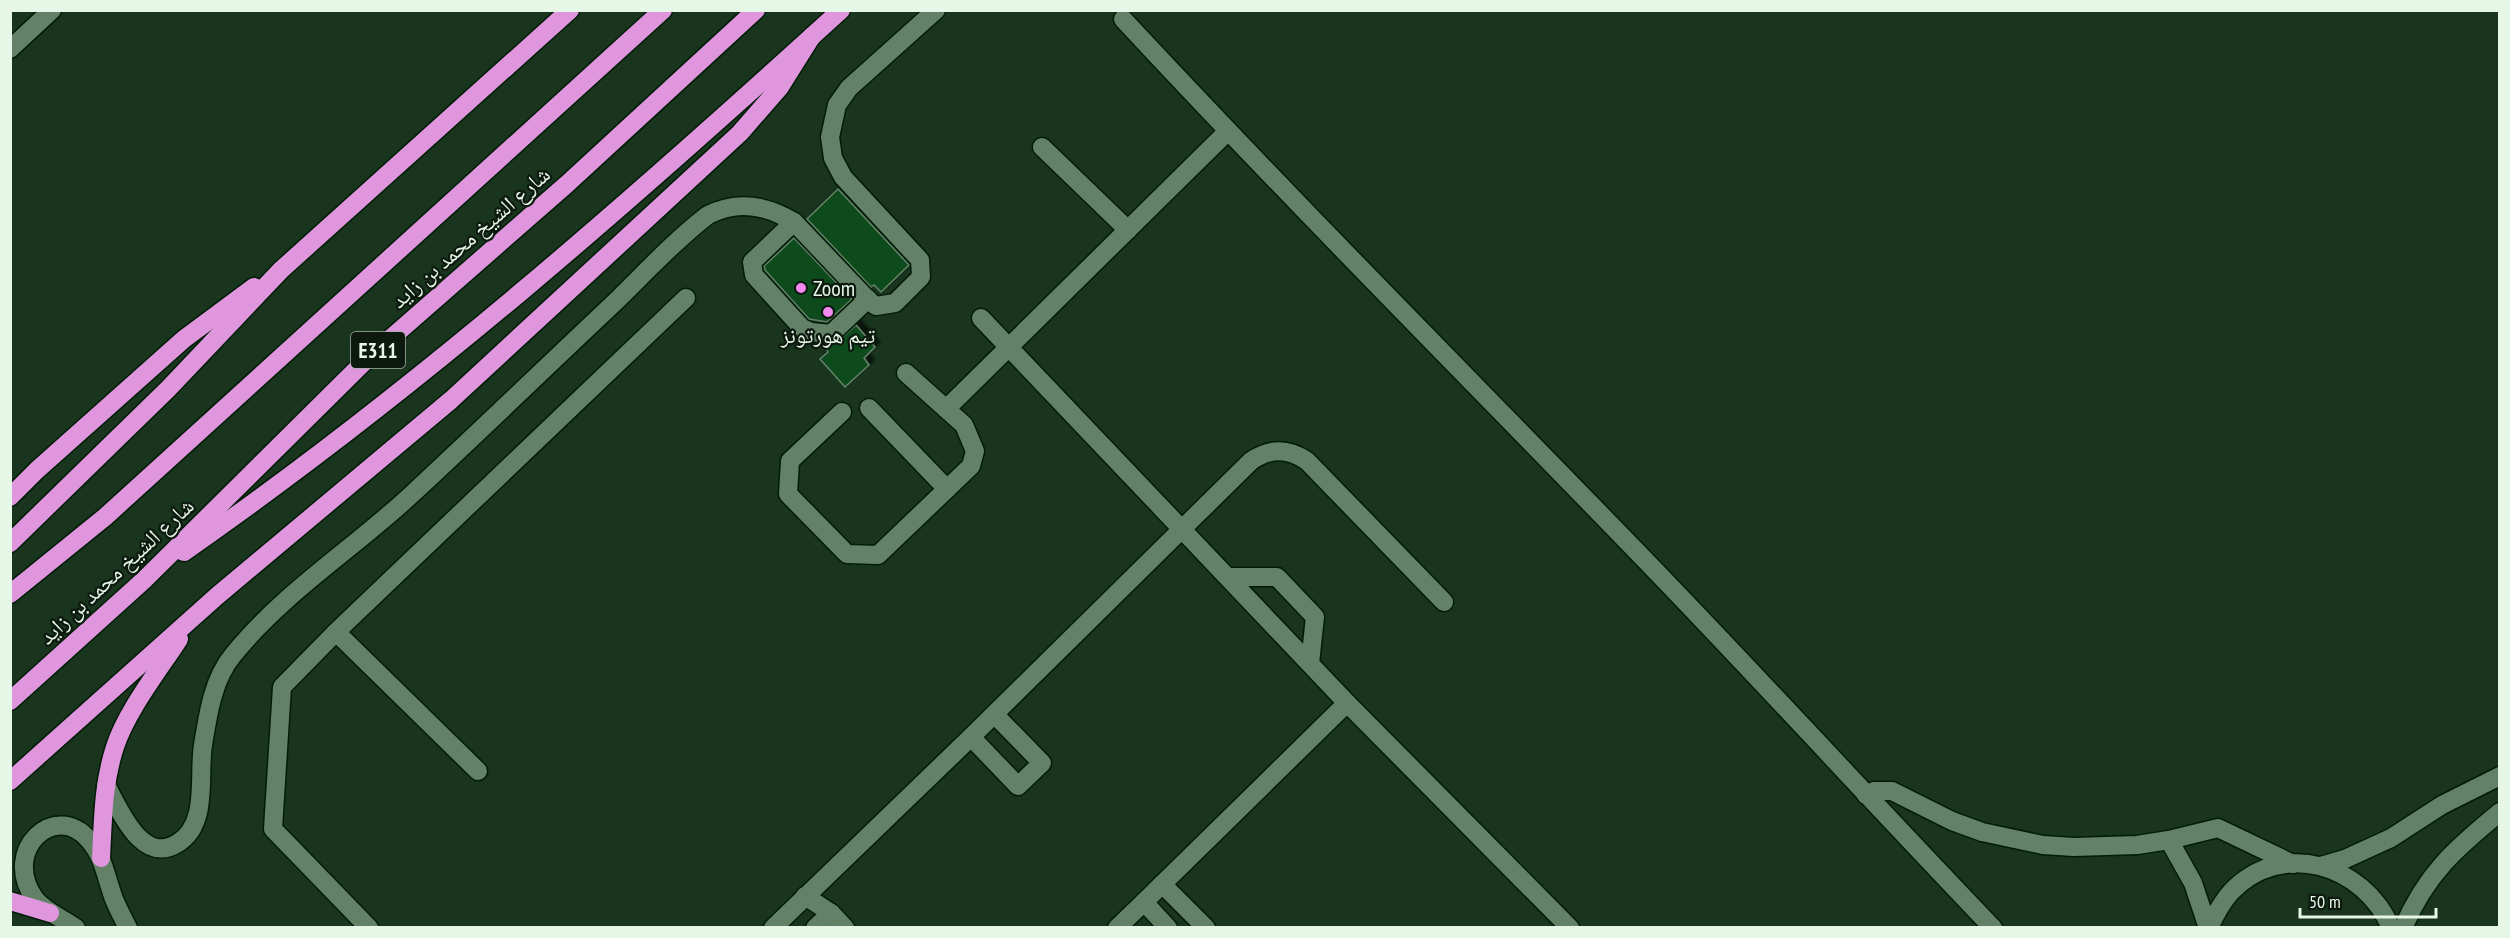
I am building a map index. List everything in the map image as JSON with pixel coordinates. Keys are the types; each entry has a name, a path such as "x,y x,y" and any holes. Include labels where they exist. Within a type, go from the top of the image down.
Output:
{"highway":[{"path":"10,543 168,389 281,270 570,10"},
{"name":"شارع الشيخ محمد بن زايد","path":"10,594 105,518 663,10"},
{"name":"شارع الشيخ محمد بن زايد","path":"10,701 144,580 366,360 567,184 756,10"},
{"path":"144,580 298,470 448,351 603,224 841,10"},
{"path":"10,781 193,617 451,400 740,132 780,87 812,36"},
{"path":"10,496 184,339 281,270"},
{"path":"101,858 106,784 116,744 127,721 193,617"},
{"path":"10,901 50,913"}],"street":[{"path":"10,49 52,10"},
{"path":"106,784 130,829 145,844 165,848 187,836 199,810 203,745 215,686 222,669 234,653 279,606 409,496 708,215 729,207 751,205 773,211 794,222 876,306 895,303 921,278 920,260 843,177 837,167 831,147 833,116 842,96 849,88 936,10"},
{"path":"1124,19 1228,131 1748,666 1866,795 1993,927"},
{"path":"946,409 1228,131"},
{"path":"1042,147 1128,230"},
{"path":"794,222 752,262 752,270 802,328 811,332 831,334 868,299"},
{"path":"369,927 273,829 282,687 686,298"},
{"path":"981,318 1347,703 1570,927"},
{"path":"842,412 790,461 788,494 847,554 878,555 971,466 975,451 964,425 906,373"},
{"path":"869,408 947,489"},
{"path":"776,927 805,896 995,715 1251,461 1269,452 1289,452 1307,461 1444,602"},
{"path":"1228,577 1277,577 1308,609 1315,617 1310,663"},
{"path":"336,633 478,771"},
{"path":"1118,927 1347,703"},
{"path":"971,737 1018,786 1042,763 995,715"},
{"path":"2321,866 2345,859 2391,838 2442,805 2499,776"},
{"path":"1866,795 1874,791 1892,791 1952,821 1982,832 2043,845 2105,847 2169,840 2218,828 2293,864"},
{"path":"2403,927 2424,887 2438,868 2499,812"},
{"path":"76,927 50,913 36,900 25,886 20,873 20,858 26,844 35,834 48,827 63,826 77,830 88,838 101,858 114,899 128,927"},
{"path":"2169,840 2193,883 2208,927"},
{"path":"2208,927 2232,891 2250,877 2271,868 2293,864 2321,866 2340,872 2358,883 2373,896 2391,927"},
{"path":"1162,884 1206,927"},
{"path":"805,896 831,913 845,927"},
{"path":"1144,902 1168,927"},
{"path":"815,927 831,913"}],"building":[{"path":"838,189 909,265 881,292 874,285 871,287 807,219"},
{"name":"Zoom","path":"794,238 852,299 827,322 809,319 765,270 764,266"},
{"path":"856,325 875,347 864,358 869,365 845,387 820,359 828,352 824,345 835,344"}],"place":[{"name":"Zoom","path":"801,288"},
{"name":"تيم هورتونز","path":"828,312"}]}
